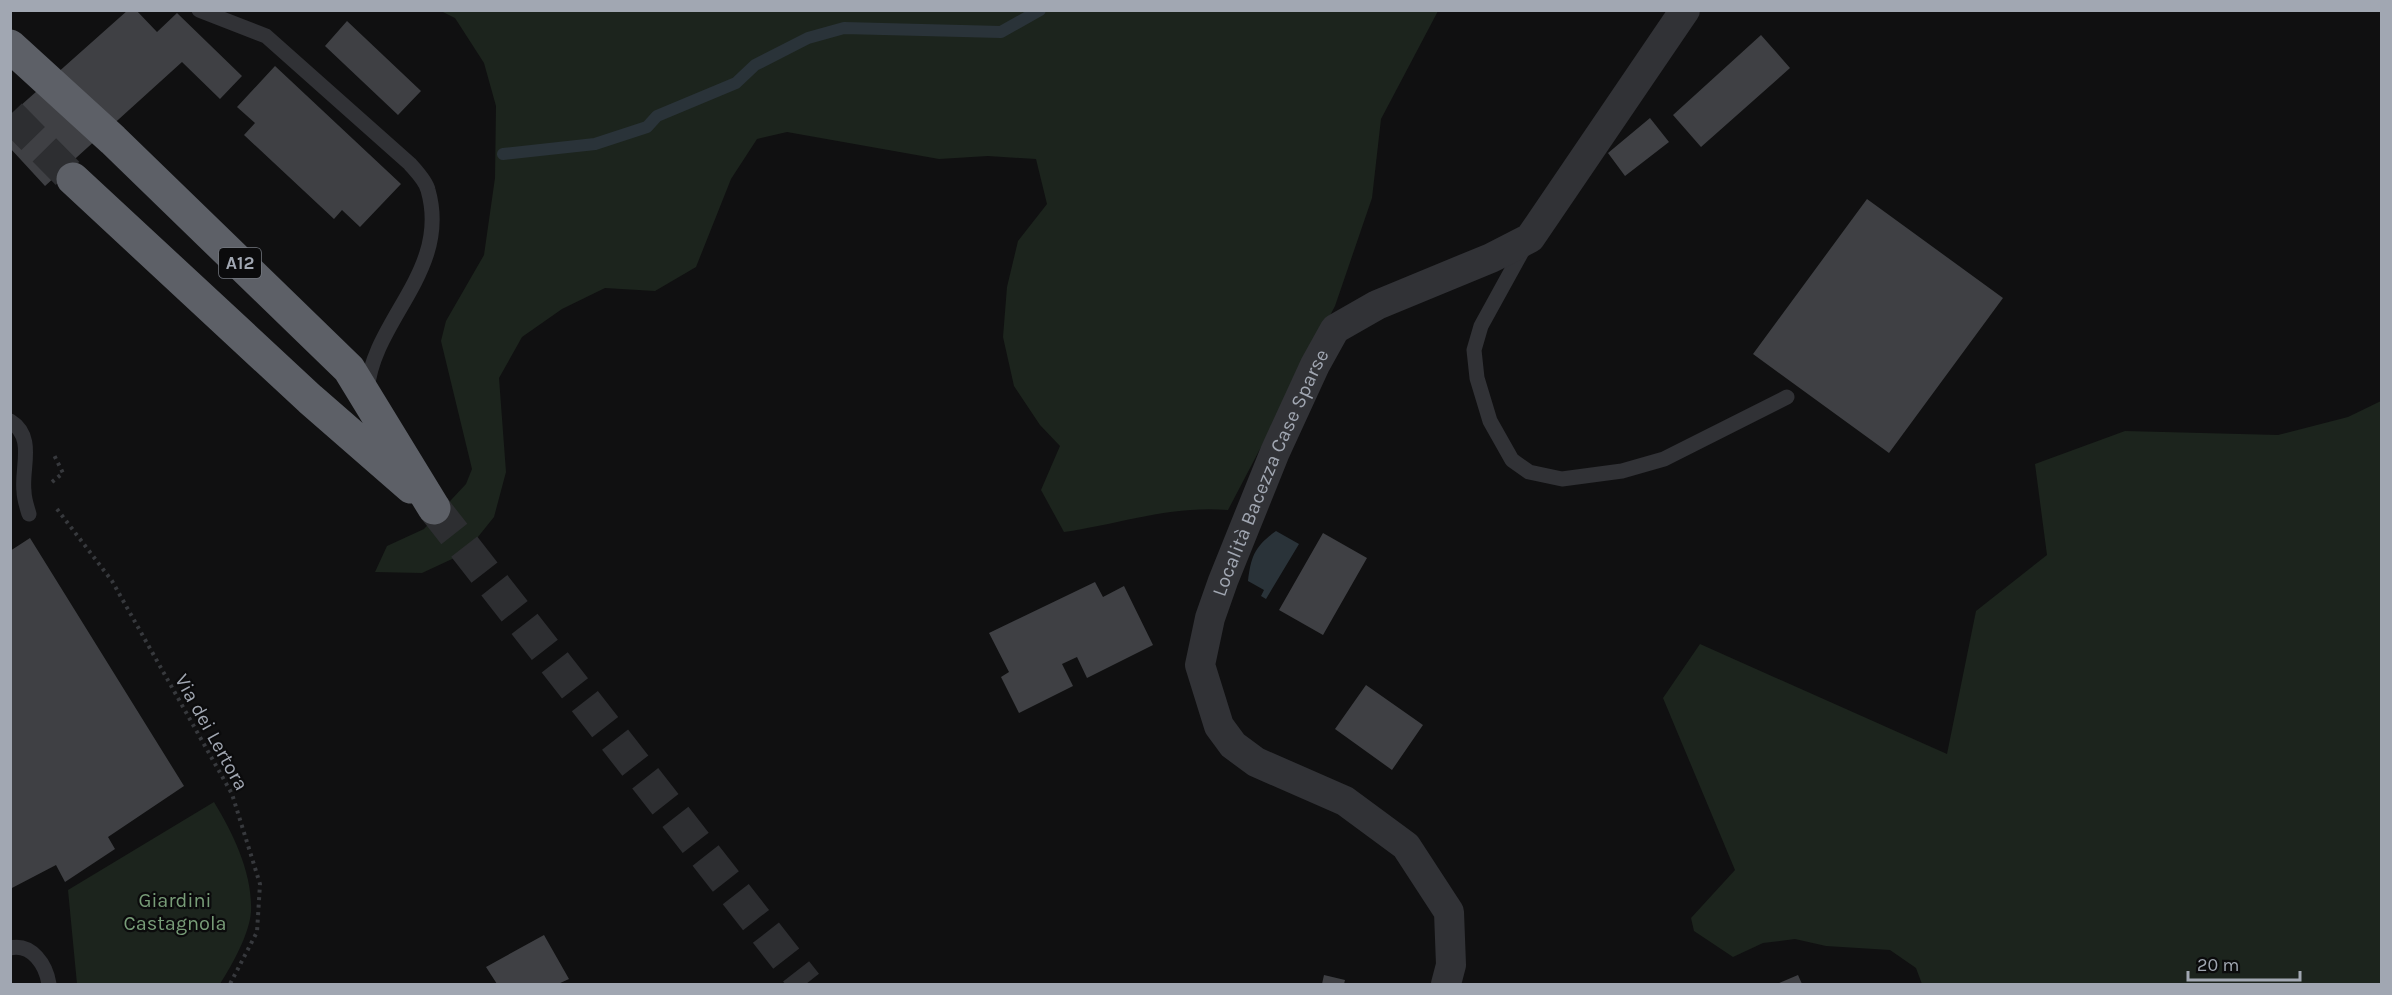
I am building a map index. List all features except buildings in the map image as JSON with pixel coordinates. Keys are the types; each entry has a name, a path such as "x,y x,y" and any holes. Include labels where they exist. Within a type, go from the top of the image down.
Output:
{"highway":[{"name":"A12","path":"10,46 114,140 349,369 434,507 309,399 73,179"}],"street":[{"name":"Località Bacezza Case Sparse","path":"1446,984 1451,965 1449,912 1406,846 1345,801 1256,762 1233,745 1219,726 1200,665 1210,618 1275,452 1315,365 1335,329 1377,305 1491,258 1530,238 1685,10"}],"lane":[{"path":"199,10 266,36 410,164 428,188 433,224 428,254 406,303 373,357 367,397"},
{"path":"1530,238 1481,326 1473,350 1477,378 1498,438 1512,460 1529,472 1562,479 1622,471 1664,459 1786,397"},
{"path":"10,421 15,424 27,447 23,491 29,514"},
{"path":"10,948 20,946 33,952 47,974 49,984"}],"path":[{"name":"Via dei Lertora","path":"60,514 112,581 232,794 260,884 257,932 230,984"}],"green space":[{"path":"441,11 1438,11 1381,119 1372,198 1335,306 1228,510 1186,510 1064,532 1041,490 1060,446 1040,425 1014,386 1003,337 1007,287 1018,241 1047,204 1036,159 988,156 939,159 787,132 757,139 731,179 696,267 655,291 605,288 562,309 522,337 499,378 506,472 494,517 465,553 422,573 375,572 387,546 424,529 466,484 472,469 441,341 446,321 484,255 495,178 496,106 484,63 455,18"},
{"path":"2381,401 2381,984 1922,984 1916,968 1890,950 1826,946 1795,939 1763,943 1733,957 1694,931 1691,918 1735,870 1663,698 1700,644 1947,754 1976,611 2047,555 2035,464 2125,431 2278,435 2348,417"},
{"name":"Giardini Castagnola","path":"214,802 240,854 251,898 250,921 247,930 235,959 220,984 77,984 68,890"}],"shaded area":[{"path":"1276,531 1299,544 1266,599 1261,596 1264,590 1248,581 1249,572 1255,552"}],"waterway":[{"path":"503,154 595,144 647,127 657,116 736,83 755,65 808,38 844,28 1001,32 1040,10"}],"tunnel":[{"path":"10,115 73,179"},
{"path":"434,508 806,984"}]}
